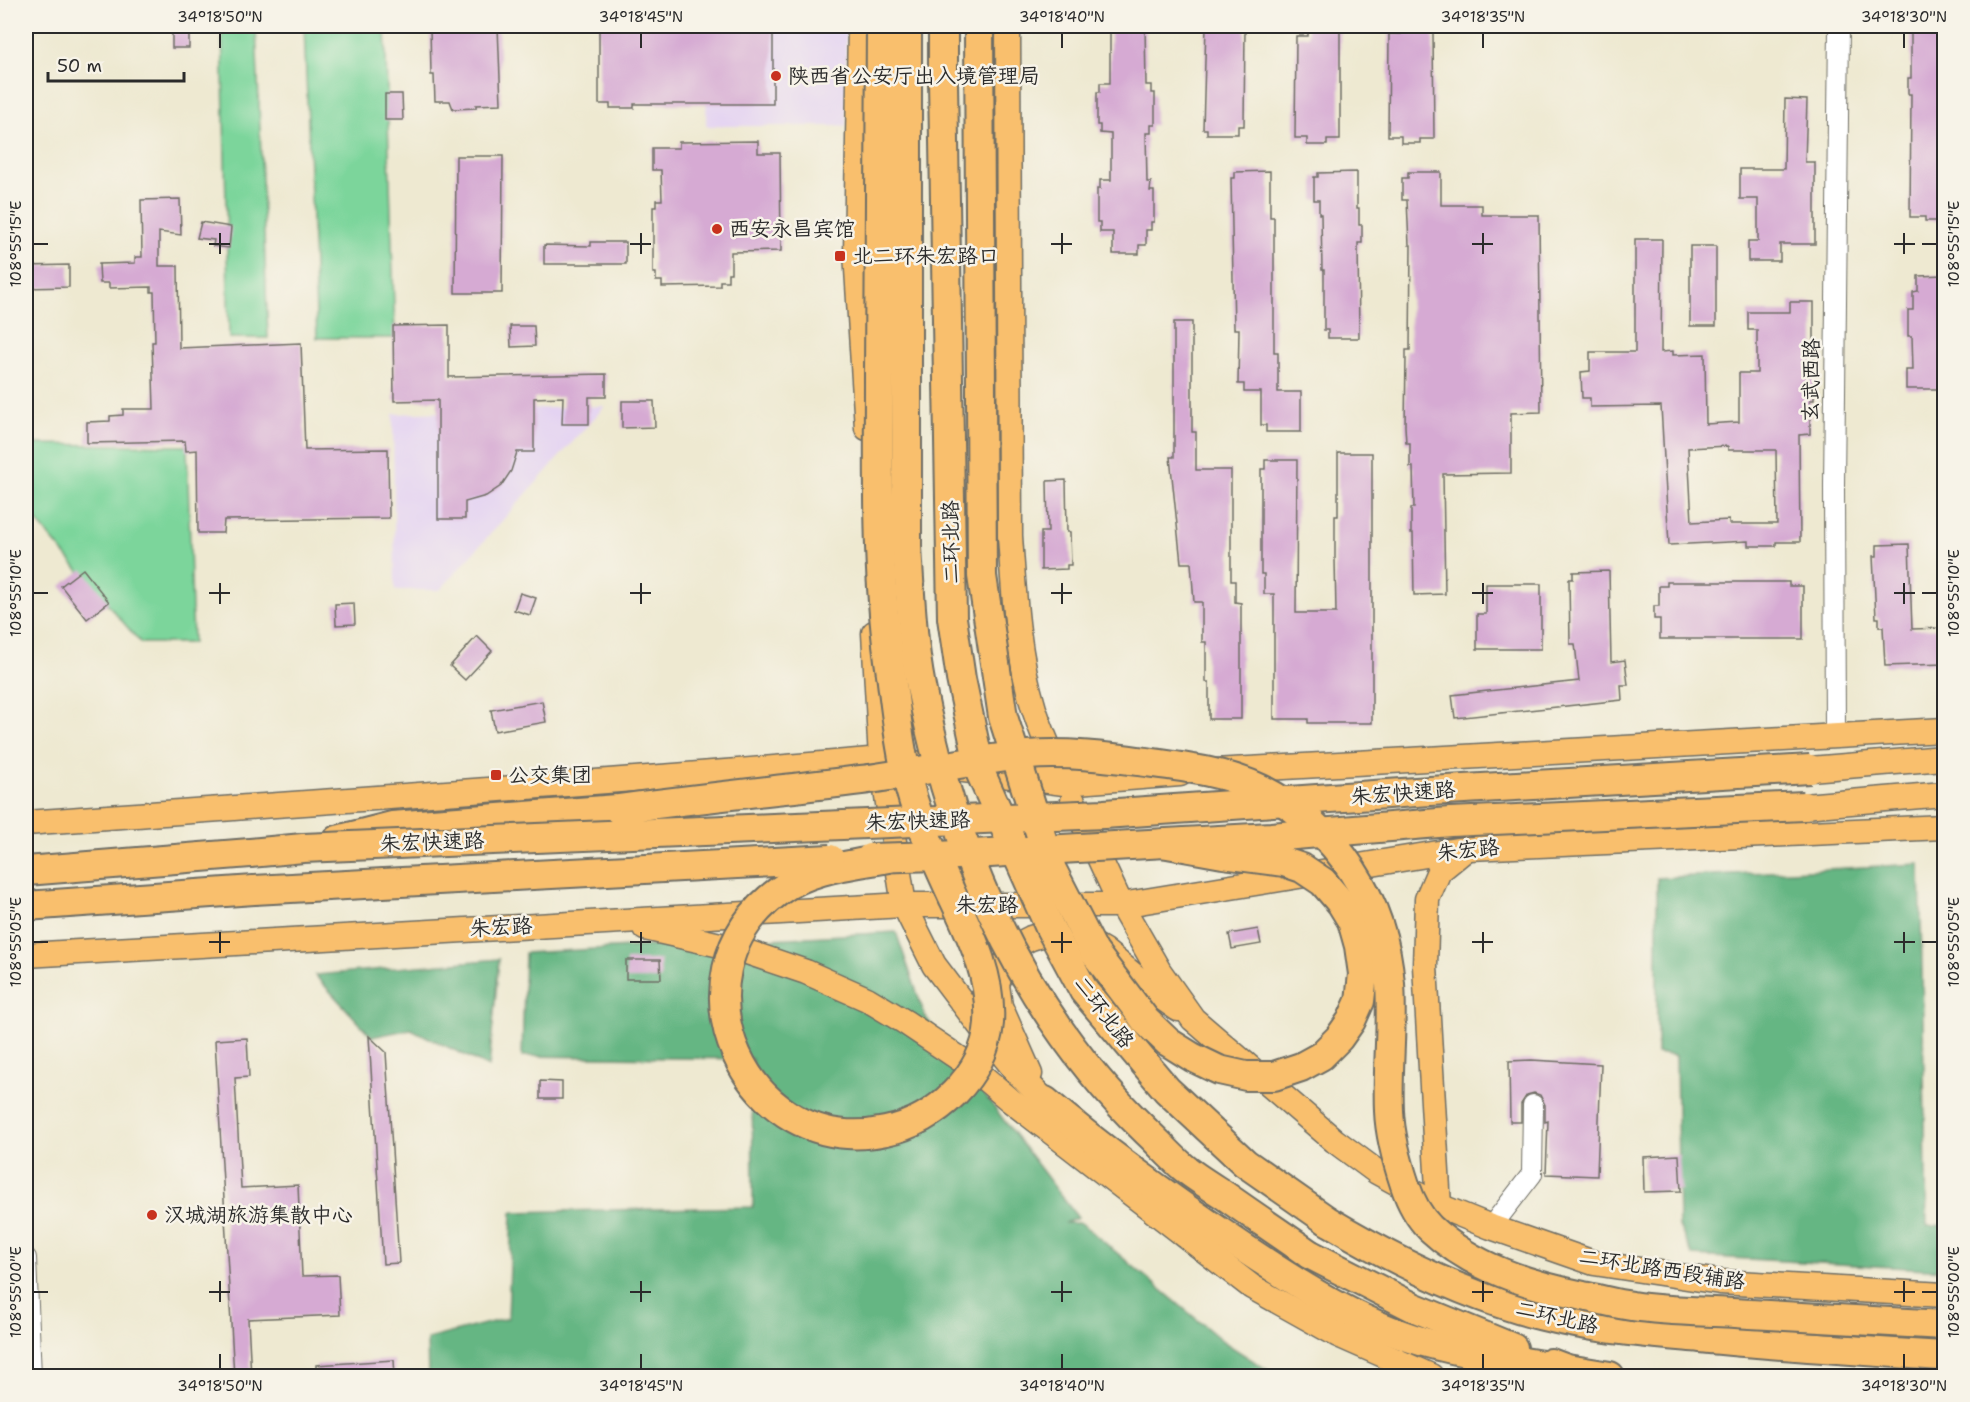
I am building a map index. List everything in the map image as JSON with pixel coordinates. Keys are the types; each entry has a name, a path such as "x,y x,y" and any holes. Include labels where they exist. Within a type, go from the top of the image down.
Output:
{"highway":[{"path":"881,26 879,459 884,630 910,787 927,837 974,940 987,985 989,1028 982,1050 962,1085 930,1112 912,1123 882,1132 848,1134 825,1131 783,1112 750,1079 738,1059 729,1037 724,1014 724,991 728,967 746,925 779,891 798,879 819,872 889,858"},
{"name":"二环北路","path":"907,26 907,547 911,618 921,685 942,778 970,860 1006,944 1030,986 1086,1068 1119,1105 1183,1167 1309,1254 1413,1307 1567,1369 1610,1377"},
{"name":"二环北路","path":"943,26 952,618 961,679 981,774 1050,928 1084,991 1167,1090 1245,1163 1328,1221 1410,1266 1493,1301 1543,1316 1599,1328 1777,1346 1944,1356"},
{"path":"979,28 982,576 1003,717 1052,870 1094,952 1146,1021 1168,1042 1219,1070 1246,1076 1274,1076 1301,1067 1322,1056 1345,1029 1360,1001 1363,974 1359,946 1352,921 1341,903 1323,882 1302,868 1284,862 1162,843"},
{"path":"303,848 392,826 618,809 910,774 999,758 1034,755 1119,759 1224,776 1259,788 1290,806 1314,825 1336,849 1367,893 1378,921 1388,965 1390,988 1389,1114 1396,1160 1409,1197 1426,1225 1447,1242 1469,1258 1496,1272 1554,1290 1632,1306 1944,1325"},
{"name":"朱宏快速路","path":"26,871 303,848 1104,814 1430,791 1810,769"},
{"name":"朱宏快速路","path":"26,906 254,890 1162,843 1450,822 1804,806"},
{"path":"1045,1101 1098,1145 1138,1174 1284,1275 1344,1310 1423,1341 1467,1352 1567,1369"}],"main road":[{"path":"860,26 856,253 867,425 873,617 881,759 904,905 934,965 1009,1063 1045,1101"},
{"path":"1008,26 1010,536 1015,604 1023,660 1034,708 1064,783 1121,905 1159,971 1193,1019"},
{"path":"26,823 497,788 637,780 881,759 1064,783 1260,767 1944,730"},
{"path":"1810,769 1944,758"},
{"path":"1804,806 1944,794"},
{"name":"朱宏路","path":"26,955 904,905 1121,905 1468,848 1944,827"},
{"path":"1438,1206 1425,966 1427,899 1438,871 1468,848"},
{"path":"608,921 677,934 738,949 806,972 867,999 969,1065 1078,1153 1252,1287 1338,1335 1431,1377"},
{"path":"1138,1174 1078,1153 1045,1101 1011,1034 1000,1006 997,985 1003,966 1019,944 1031,938 1044,934 1080,937 1103,950 1154,992 1193,1019"},
{"name":"二环北路西段辅路","path":"1193,1019 1335,1141 1377,1172 1438,1206 1491,1227 1594,1263 1720,1282 1944,1295"}],"street":[{"name":"玄武西路","path":"1835,735 1834,486 1839,26"},
{"path":"1491,1227 1533,1173 1533,1105"},
{"path":"26,1258 31,1377"}],"shaded area":[{"name":"陕西省公安厅出入境管理局","path":"708,26 846,26 846,126 706,126"},
{"path":"605,406 440,590 395,590 393,414"}],"green space":[{"path":"222,26 256,26 268,338 229,338"},
{"path":"304,26 385,26 395,338 317,338"},
{"path":"26,444 187,446 193,643 141,643 26,509"},
{"path":"1920,864 1927,1226 1944,1226 1944,1270 1693,1256 1679,1226 1676,1056 1657,1053 1657,878"},
{"path":"896,932 925,1016 1078,1218 1064,1223 1081,1223 1224,1342 1277,1376 428,1376 427,1339 508,1318 512,1212 753,1207 752,1059 522,1056 525,953"},
{"path":"499,959 489,1067 411,1029 372,1037 315,975"}],"building":[{"path":"430,26 498,27 501,104 453,109 450,101 435,101 434,75 431,75"},
{"path":"599,26 773,26 773,104 634,104 634,108 610,108 610,104 599,104"},
{"path":"1110,26 1145,26 1146,85 1151,85 1151,93 1155,93 1155,125 1151,125 1151,133 1146,133 1147,182 1151,182 1150,191 1154,191 1154,222 1151,222 1151,230 1146,230 1146,245 1139,245 1139,254 1113,254 1113,232 1100,232 1100,222 1097,222 1097,189 1100,189 1100,180 1111,180 1111,134 1100,133 1100,125 1097,125 1097,92 1100,92 1100,83 1110,83"},
{"path":"1206,26 1245,27 1244,126 1238,126 1238,134 1207,134 1207,129 1203,129"},
{"path":"1308,26 1340,26 1340,140 1327,140 1327,145 1307,145 1307,138 1295,138 1296,36 1308,36"},
{"path":"1401,26 1420,26 1420,32 1433,32 1434,139 1420,139 1420,143 1401,143 1401,136 1388,136 1389,34 1401,34"},
{"path":"1926,27 1944,28 1944,221 1925,221 1925,217 1910,217 1911,94 1908,94 1908,78 1911,78 1911,31 1926,31"},
{"path":"189,30 189,48 172,48 172,31"},
{"path":"385,94 402,94 403,120 385,120"},
{"path":"1785,99 1807,100 1805,162 1815,162 1815,244 1780,244 1780,261 1748,261 1748,241 1758,241 1758,199 1740,199 1740,169 1784,169"},
{"name":"西安永昌宾馆","path":"758,141 758,153 780,153 781,251 731,252 731,273 728,273 728,281 720,281 720,286 662,287 662,281 656,281 656,273 653,273 653,207 656,207 656,200 662,200 661,170 652,170 652,148 679,148 679,142"},
{"path":"456,156 503,156 502,293 455,293"},
{"path":"1270,171 1270,217 1274,217 1274,352 1278,352 1278,392 1301,392 1301,432 1266,432 1266,425 1261,425 1261,392 1244,392 1244,384 1238,384 1239,329 1234,329 1231,178 1235,178 1235,172"},
{"path":"1357,172 1357,208 1359,208 1359,225 1362,225 1362,243 1358,243 1359,338 1328,338 1328,330 1324,330 1321,214 1319,214 1319,200 1314,200 1314,177 1318,177 1318,173"},
{"path":"1408,172 1441,172 1441,205 1482,205 1482,215 1539,215 1541,412 1511,413 1511,473 1443,474 1445,594 1414,595 1413,533 1411,533 1411,508 1414,508 1413,467 1410,467 1410,443 1406,443 1405,426 1406,350 1410,350 1411,245 1409,245 1407,200 1402,200 1402,178 1408,178"},
{"path":"180,199 181,235 159,232 159,266 178,266 179,348 301,343 305,450 388,449 389,518 224,520 223,533 198,533 197,450 186,451 185,441 87,443 87,422 110,421 110,416 123,415 123,409 154,409 152,342 155,342 154,292 151,292 151,287 109,288 109,283 100,283 99,264 135,263 135,257 142,257 141,200"},
{"path":"201,222 231,227 229,248 213,246 214,240 197,238"},
{"path":"1635,239 1662,239 1661,352 1673,351 1673,355 1705,354 1706,424 1739,422 1739,373 1757,373 1757,330 1748,330 1748,312 1790,312 1790,302 1814,302 1814,400 1810,400 1810,434 1799,435 1800,542 1776,542 1776,546 1748,546 1748,541 1669,545 1661,406 1590,407 1590,398 1582,398 1581,372 1590,371 1590,352 1635,352","holes":["1728,446 1728,450 1776,450 1777,524 1729,524 1729,520 1692,522 1688,448"]},
{"path":"591,242 626,242 626,264 544,264 544,245 591,246"},
{"path":"1690,246 1716,246 1716,326 1690,326"},
{"path":"69,265 69,287 26,288 26,266"},
{"path":"1944,275 1944,389 1906,389 1906,370 1913,370 1912,336 1908,336 1908,310 1913,310 1913,292 1918,291 1918,276"},
{"path":"1174,322 1192,322 1192,432 1196,432 1196,470 1231,470 1231,581 1235,581 1235,602 1241,603 1241,719 1209,719 1206,642 1202,642 1202,602 1194,602 1191,563 1181,563 1170,457 1174,457"},
{"path":"449,325 449,377 606,374 606,397 589,397 589,424 562,424 563,397 534,398 534,452 517,452 511,471 501,486 486,496 465,502 465,519 438,519 438,400 394,401 393,326"},
{"path":"510,326 534,326 535,346 511,347"},
{"path":"622,401 654,401 655,427 622,428"},
{"path":"1338,453 1372,453 1372,723 1308,723 1308,719 1274,719 1274,594 1264,594 1264,574 1261,574 1261,469 1265,469 1265,460 1297,460 1296,613 1336,613 1335,516 1338,516"},
{"path":"1066,480 1067,532 1070,532 1071,565 1067,565 1067,569 1041,570 1041,532 1048,532 1047,481"},
{"path":"1909,544 1912,629 1944,628 1944,664 1885,666 1883,627 1879,627 1879,618 1876,618 1873,556 1877,556 1877,545"},
{"path":"83,569 109,602 87,619 61,586"},
{"path":"1609,571 1611,662 1625,660 1628,685 1621,685 1622,700 1455,718 1452,695 1579,681 1575,644 1570,644 1569,579 1573,579 1573,572"},
{"path":"1667,582 1789,582 1789,586 1803,586 1803,639 1660,639 1660,619 1654,619 1654,606 1659,606 1659,586 1667,586"},
{"path":"1486,584 1541,584 1541,649 1477,649 1477,614 1486,614"},
{"path":"520,593 536,598 530,615 514,610"},
{"path":"354,603 355,624 336,625 335,604"},
{"path":"477,636 492,651 465,680 450,666"},
{"path":"542,701 546,722 495,731 491,710"},
{"path":"1258,929 1261,944 1232,949 1229,934"},
{"path":"626,960 660,960 661,979 626,979"},
{"path":"369,1036 386,1052 399,1263 383,1264"},
{"path":"247,1038 249,1077 235,1078 241,1188 298,1185 302,1276 338,1275 340,1315 248,1319 251,1377 234,1377 215,1040"},
{"path":"1509,1061 1601,1064 1597,1176 1546,1174 1548,1121 1545,1122 1545,1105 1540,1095 1534,1093 1527,1095 1521,1104 1521,1122 1510,1122"},
{"path":"540,1081 562,1082 562,1099 540,1099"},
{"path":"1679,1155 1681,1191 1644,1192 1643,1157"},
{"path":"394,1360 395,1377 316,1377 316,1365"}],"place":[{"name":"陕西省公安厅出入境管理局","path":"776,76"},
{"name":"西安永昌宾馆","path":"717,229"},
{"name":"北二环朱宏路口","path":"840,256"},
{"name":"公交集团","path":"496,775"},
{"name":"汉城湖旅游集散中心","path":"152,1215"}]}
